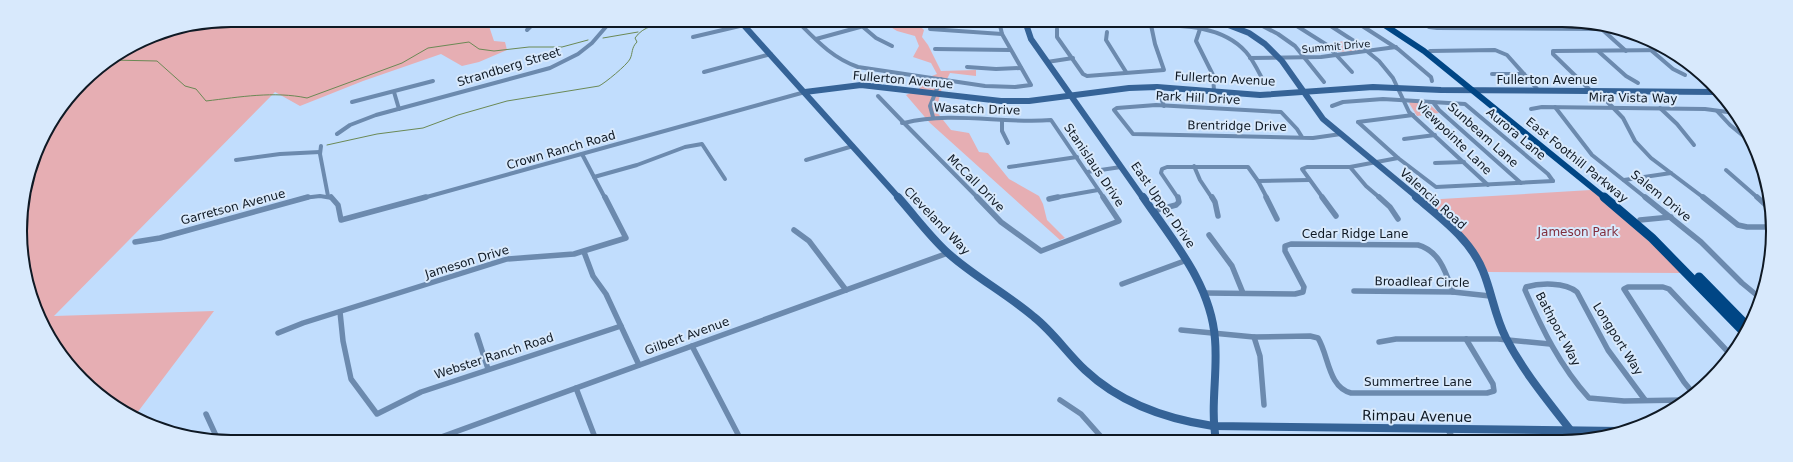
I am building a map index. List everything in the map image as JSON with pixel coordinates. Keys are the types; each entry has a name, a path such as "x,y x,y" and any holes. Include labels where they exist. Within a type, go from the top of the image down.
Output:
{"main road":[{"name":"East Foothill Parkway","path":"1388,27 1408,39 1476,91 1640,220 1744,323"},
{"name":"East Foothill Parkway","path":"1394,27 1430,51 1638,225 1741,329"}],"street":[{"path":"527,30 530,27"},
{"name":"Strandberg Street","path":"337,134 363,120 550,68 578,54 592,43 605,27"},
{"path":"693,37 728,27"},
{"name":"Cleveland Way","path":"746,27 948,253 970,271 1033,315 1085,369 1099,382 1119,396 1157,414 1193,424 1212,426"},
{"path":"804,27 838,58 860,68 1001,88 1031,85 1010,50 1000,27"},
{"path":"816,39 858,27"},
{"path":"863,27 876,38 892,46"},
{"name":"East Upper Drive","path":"1027,27 1031,39 1187,260 1205,294 1215,333 1216,352 1212,426 1215,435"},
{"path":"1057,29 1058,37 1083,74 1087,76 1164,70 1155,44 1151,27"},
{"path":"1187,27 1218,34 1243,48 1265,84"},
{"name":"Valencia Road","path":"1234,27 1249,33 1265,44 1278,57 1315,109 1341,134 1447,223 1466,243 1486,277 1498,322 1506,340 1532,379 1574,435"},
{"path":"1264,27 1297,48 1317,76 1324,82"},
{"path":"1298,27 1327,45 1352,72"},
{"name":"Viewpointe Lane","path":"1331,27 1357,43 1385,68 1413,115 1488,185"},
{"path":"1364,27 1396,47 1431,77 1432,81"},
{"path":"1429,27 1588,29"},
{"path":"930,29 984,34 1002,34"},
{"path":"1200,29 1196,41 1212,75 1214,91"},
{"path":"1604,31 1626,51"},
{"path":"1106,32 1106,40 1126,72"},
{"name":"Summit Drive","path":"1250,58 1305,58 1337,56 1396,47"},
{"path":"935,49 1010,50"},
{"path":"1430,51 1498,50 1507,55 1539,91"},
{"path":"1657,51 1553,51 1552,54 1624,118 1642,149 1651,158 1738,225 1766,227"},
{"path":"1598,51 1626,76 1638,83"},
{"path":"1652,51 1673,69 1685,75"},
{"path":"704,72 771,54"},
{"path":"1047,62 1073,58"},
{"path":"967,67 996,69 1021,68"},
{"path":"1492,74 1524,74"},
{"path":"352,102 394,92 433,80"},
{"path":"933,116 930,106 941,80"},
{"name":"Fullerton Avenue","path":"805,92 831,87 861,86 1001,101 1029,101 1157,87 1260,95 1373,86 1476,91 1711,92"},
{"path":"1157,87 1164,106"},
{"path":"394,92 399,109"},
{"name":"Crown Ranch Road","path":"328,196 336,201 340,208 341,220 352,218 805,92"},
{"name":"McCall Drive","path":"878,96 902,123 1001,222 1041,252 1119,221"},
{"path":"1332,106 1343,102 1384,99 1433,102"},
{"name":"Aurora Lane","path":"1433,102 1465,104 1548,174 1553,181 1521,183"},
{"name":"Sunbeam Lane","path":"1433,102 1439,110 1521,183"},
{"name":"Park Hill Drive","path":"1133,134 1114,110 1141,106 1164,106 1281,112 1297,128 1302,137"},
{"name":"Mira Vista Way","path":"1531,109 1555,107 1660,108 1728,112"},
{"name":"Salem Drive","path":"1555,107 1564,117 1584,147 1701,242 1742,283 1756,294"},
{"path":"1660,108 1680,127 1694,145"},
{"path":"1717,111 1742,135"},
{"path":"1413,115 1358,122 1398,158 1436,187 1521,183"},
{"name":"Wasatch Drive","path":"902,123 933,116 962,116 1018,122 1051,120"},
{"path":"1002,120 1002,131 1008,143"},
{"name":"Stanislaus Drive","path":"1051,120 1119,221"},
{"name":"Brentridge Drive","path":"1133,134 1326,137 1341,134"},
{"path":"1404,139 1435,135"},
{"path":"582,154 594,177 638,165 694,144 702,144 725,179"},
{"path":"321,146 320,152 328,196"},
{"path":"806,160 853,146"},
{"path":"236,160 280,154 320,152"},
{"path":"1009,167 1077,157"},
{"path":"1336,216 1302,169 1307,167 1350,167 1398,158"},
{"path":"1435,163 1464,162"},
{"path":"1153,211 1176,205 1179,202 1178,197 1161,173 1162,169 1167,166 1248,167 1258,181 1277,219"},
{"path":"1194,166 1200,180 1215,202 1218,216"},
{"path":"1087,172 1122,167"},
{"path":"1350,167 1366,186 1390,207 1398,219"},
{"path":"1726,170 1764,203"},
{"path":"1624,180 1671,173"},
{"name":"Jameson Drive","path":"278,333 507,260 532,256 565,255 584,252 626,238 594,177"},
{"path":"1258,181 1309,180"},
{"path":"1049,199 1098,190"},
{"name":"Garretson Avenue","path":"135,242 155,239 211,222 292,201 328,196"},
{"path":"1640,220 1671,217"},
{"path":"794,230 809,241 846,290"},
{"path":"1205,294 1243,293 1232,266 1209,235"},
{"name":"Cedar Ridge Lane","path":"1243,293 1295,294 1303,292 1304,287 1285,251 1285,246 1298,244 1426,246 1432,251 1443,268 1453,292"},
{"path":"584,252 593,276 606,294 639,365"},
{"name":"Gilbert Avenue","path":"447,435 948,253"},
{"path":"1122,284 1187,260"},
{"name":"Longport Way","path":"1526,287 1565,286 1572,289 1578,295 1598,332 1624,373 1644,400"},
{"name":"Bathport Way","path":"1526,287 1525,290 1562,366 1588,398 1601,400 1644,400"},
{"path":"1691,389 1624,288 1663,287 1669,289 1727,351"},
{"name":"Broadleaf Circle","path":"1354,291 1453,292 1490,296"},
{"name":"Webster Ranch Road","path":"340,312 343,341 351,379 377,414 421,392 488,368 622,326"},
{"path":"1181,330 1254,337 1260,356 1264,405"},
{"path":"477,335 488,368"},
{"name":"Summertree Lane","path":"1254,337 1310,336 1318,338 1323,344 1336,384 1342,391 1351,393 1487,393 1494,391 1494,384 1466,339"},
{"path":"1379,342 1396,339 1466,339 1506,340 1550,344"},
{"path":"692,346 738,435"},
{"path":"576,388 594,435"},
{"path":"1060,400 1081,414 1100,435"},
{"path":"1644,400 1676,400"},
{"path":"206,414 216,435"},
{"name":"Rimpau Avenue","path":"1212,426 1448,430 1606,430"},
{"path":"1448,430 1451,435"}],"green space":[{"path":"218,27 489,27 494,41 505,42 507,50 479,62 462,66 441,54 363,81 300,106 275,92 54,316 214,311 138,412 118,401 96,384 78,366 54,333 38,297 31,271 27,244 27,218 31,191 38,165 54,129 78,96 96,78 118,61 141,48 178,34"},
{"path":"891,27 921,27 924,30 922,37 928,45 941,71 976,70 976,76 950,73 941,91 936,111 951,130 969,133 979,152 988,153 1009,179 1039,196 1043,204 1047,220 1065,238 1060,240 930,123 906,95 919,89 924,79 937,74 931,63 913,57 919,46 915,36 897,31"},
{"path":"1349,40 1361,50 1338,52 1329,44"},
{"path":"1412,101 1428,103 1439,113 1417,116 1409,103"},
{"name":"Jameson Park","path":"1591,190 1609,204 1683,273 1488,272 1475,250 1424,200"}],"waterway":[{"path":"327,145 377,134 423,128 458,115 507,101 599,86 616,74 628,62 637,42 635,38 638,34 649,27"},
{"path":"603,38 638,32"},
{"path":"119,60 157,61 185,86 196,89 206,101 244,96 270,95 307,98 402,63 428,48 469,42 479,49 494,51 529,47 562,47 588,40"}]}
